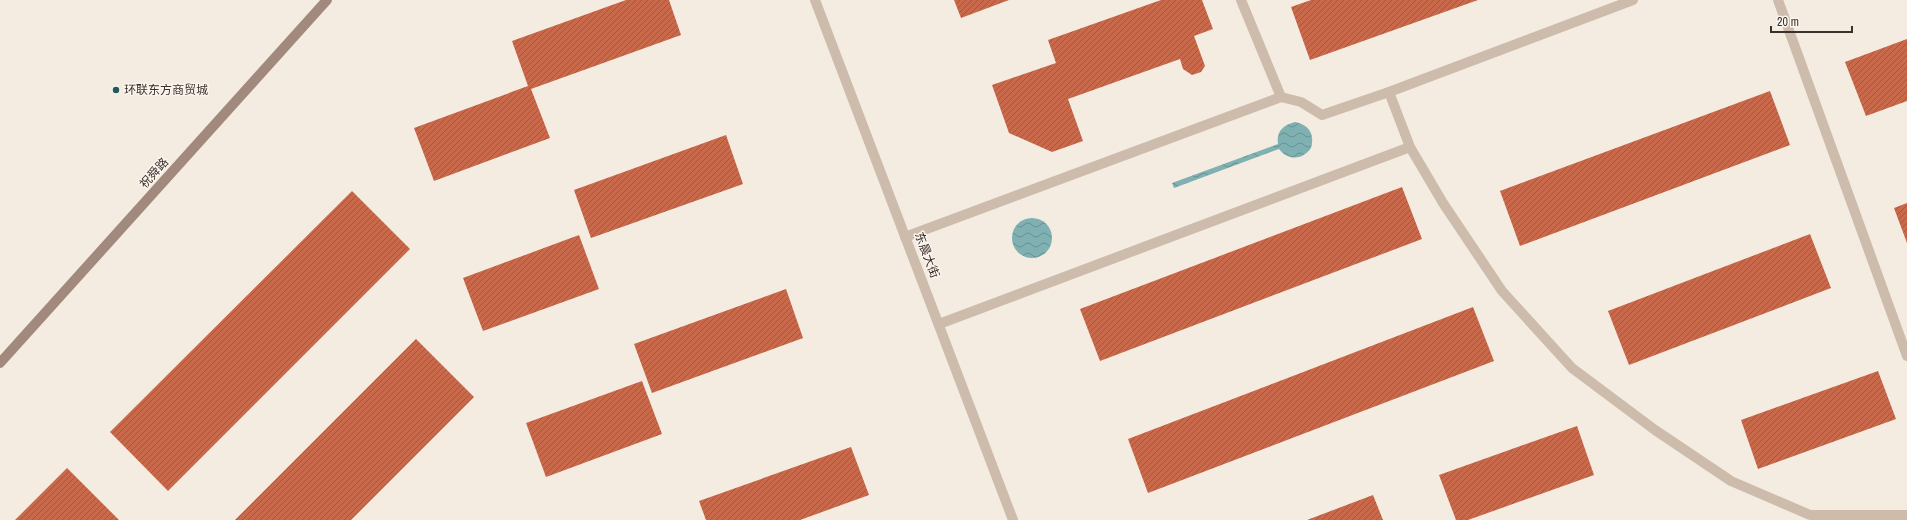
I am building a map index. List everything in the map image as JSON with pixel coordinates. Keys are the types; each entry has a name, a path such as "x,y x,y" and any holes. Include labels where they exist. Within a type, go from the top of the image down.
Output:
{"main road":[{"name":"祝舜路","path":"0,363 327,0"}],"street":[{"name":"东晨大街","path":"814,0 906,237 1013,520"},
{"path":"1241,0 1281,97"},
{"path":"906,237 1281,97 1301,102 1322,115 1389,92 1633,0"},
{"path":"1778,0 1907,356"},
{"path":"1389,92 1410,147 1443,203 1502,291 1572,368 1654,430 1731,481 1810,515 1907,515"},
{"path":"939,324 1410,147"}],"water":[{"path":"1295,122 1304,125 1311,134 1311,148 1304,155 1295,158 1287,156 1279,149 1174,188 1172,183 1278,144 1278,136 1281,130 1287,125"},
{"path":"1032,218 1040,220 1046,224 1050,230 1052,238 1050,246 1046,252 1040,256 1032,258 1024,256 1018,252 1014,246 1012,238 1014,230 1018,224 1024,220"}],"building":[{"path":"626,0 669,0 681,35 531,89 550,138 434,181 414,128 528,86 512,41"},
{"path":"954,0 1009,0 961,18"},
{"path":"1161,0 1202,0 1213,29 1194,36 1205,66 1201,72 1192,75 1183,69 1180,59 1068,99 1083,141 1052,152 1009,133 992,85 1056,63 1048,40"},
{"path":"1311,0 1478,0 1310,60 1291,7"},
{"path":"1907,39 1907,101 1866,116 1845,62"},
{"path":"1770,91 1790,145 1520,246 1500,191"},
{"path":"726,135 743,184 591,238 574,190"},
{"path":"1402,187 1422,239 1100,361 1080,309"},
{"path":"352,191 410,249 168,491 110,432"},
{"path":"1907,203 1907,243 1894,208"},
{"path":"1810,234 1831,288 1629,365 1608,311"},
{"path":"579,235 599,289 483,331 463,278"},
{"path":"786,289 803,338 652,393 634,344"},
{"path":"1473,307 1494,361 1148,493 1128,439"},
{"path":"416,339 474,397 351,520 235,520"},
{"path":"1878,371 1896,419 1758,469 1741,420"},
{"path":"642,381 662,434 546,477 526,423"},
{"path":"1577,426 1594,475 1468,520 1456,520 1439,475"},
{"path":"851,447 869,495 800,520 706,520 699,501"},
{"path":"67,468 119,520 15,520"},
{"path":"1373,495 1383,520 1307,520"}],"place":[{"name":"环联东方商贸城","path":"116,90"}]}
